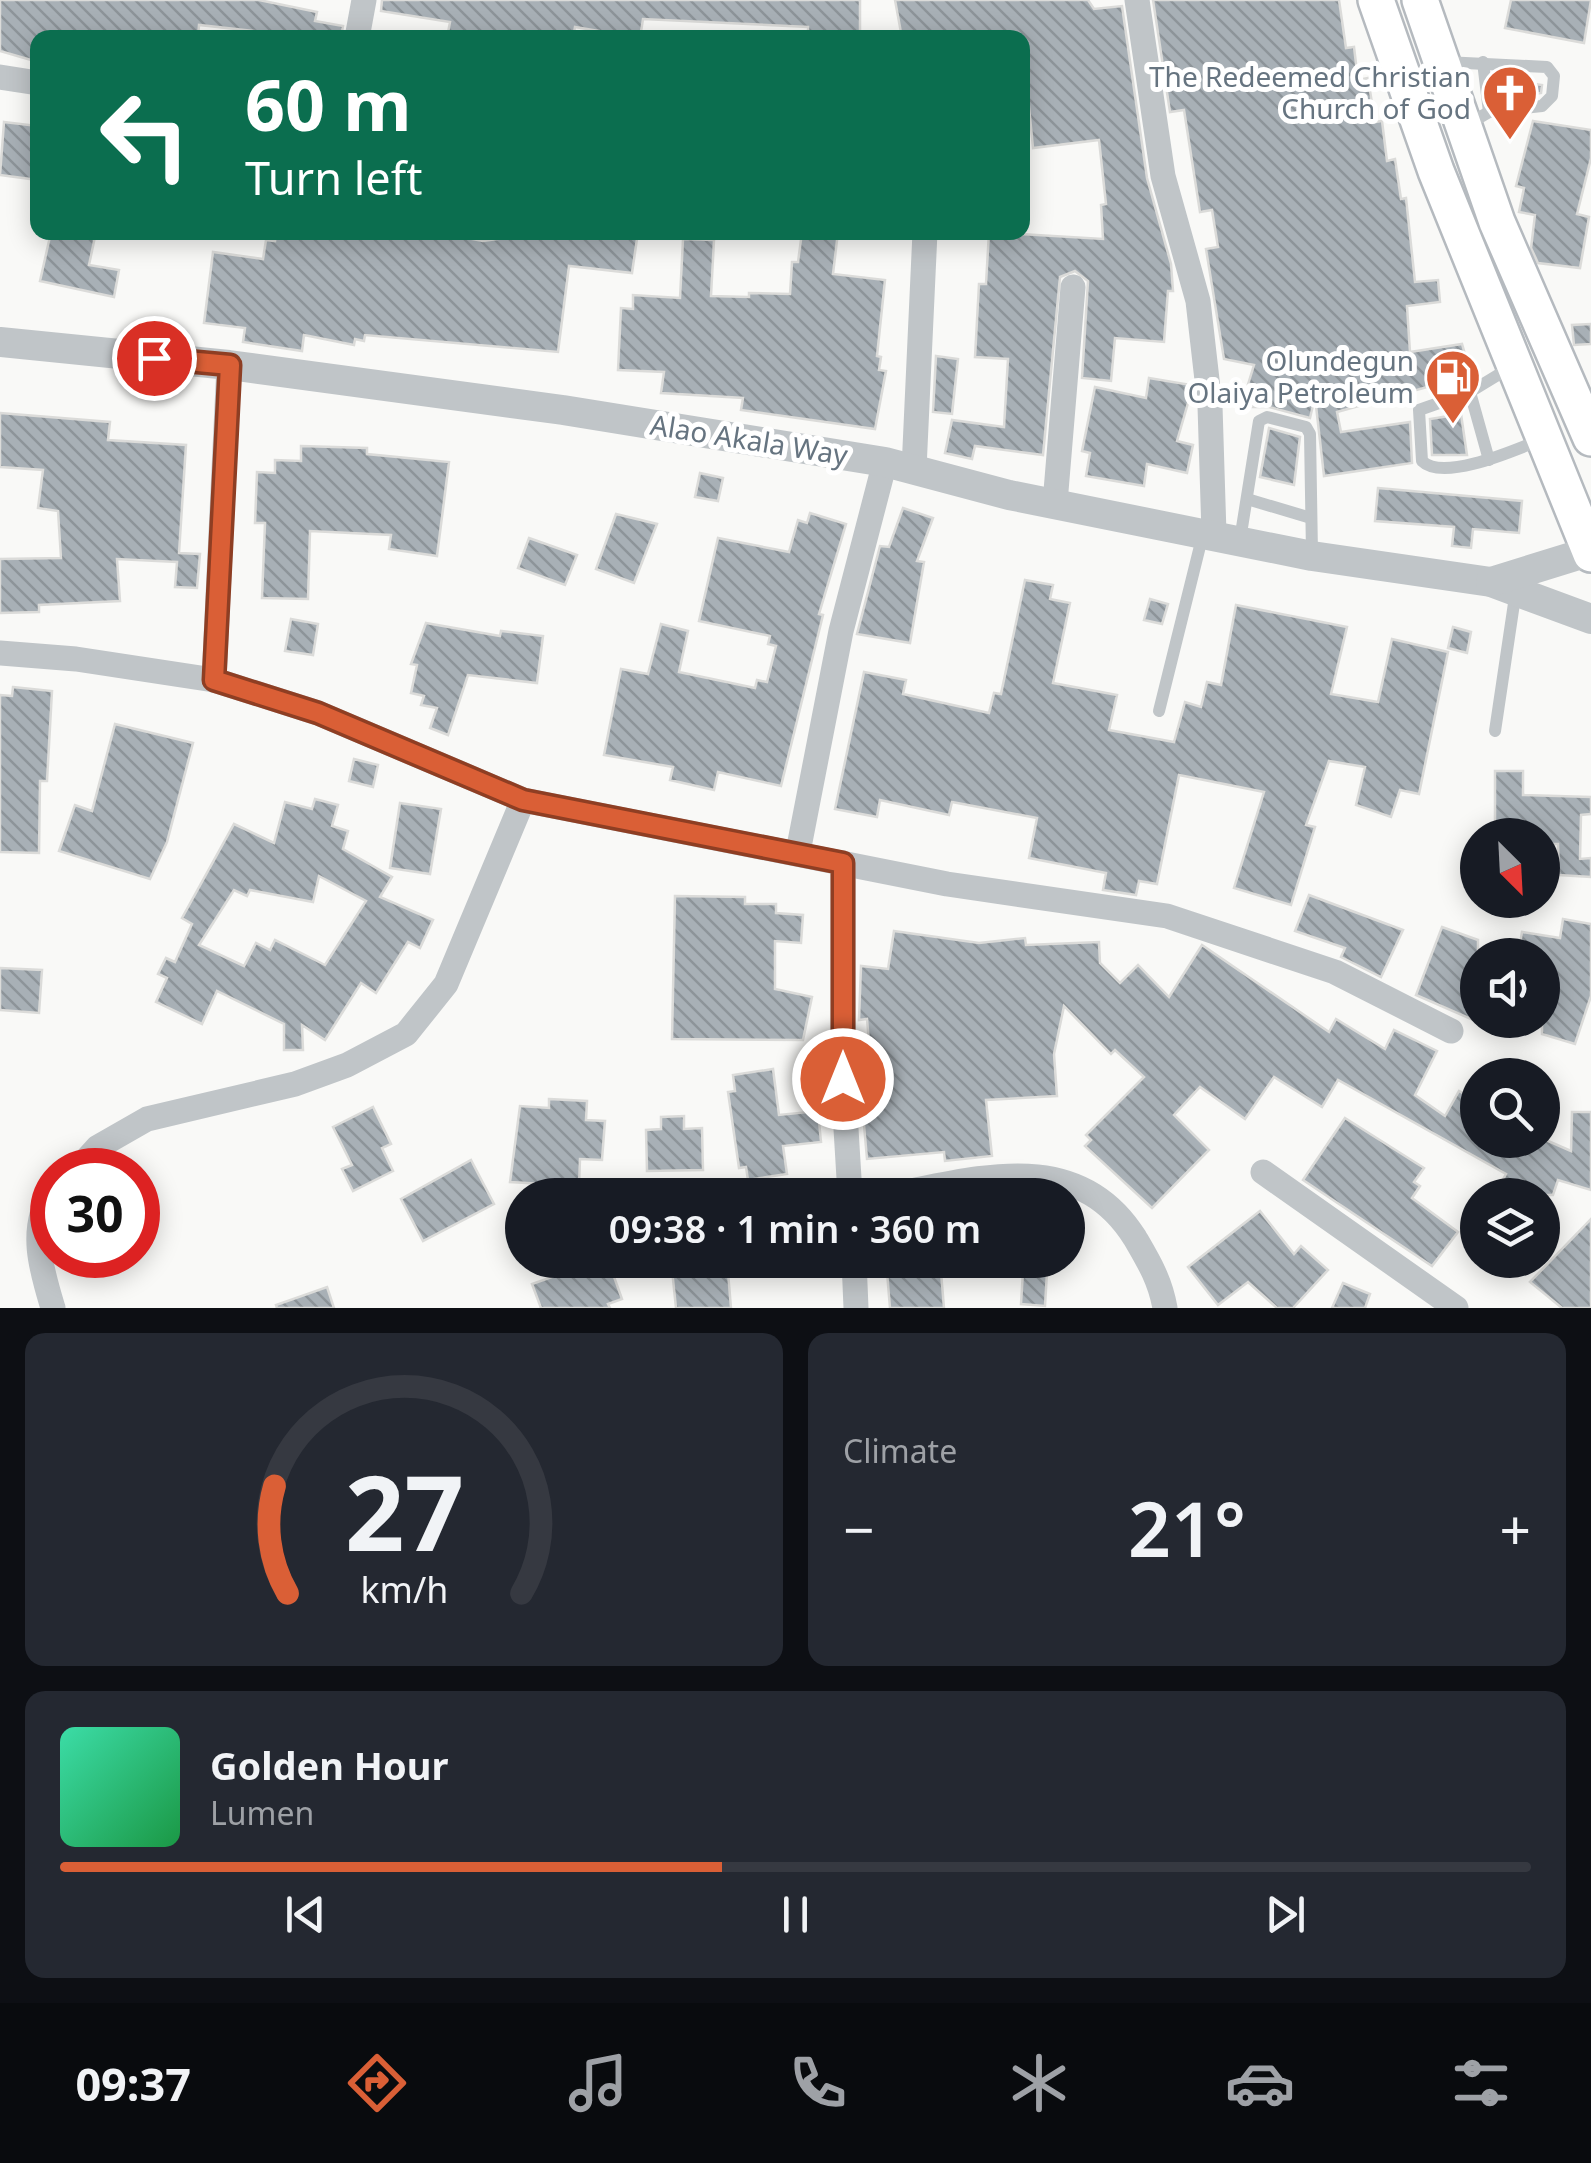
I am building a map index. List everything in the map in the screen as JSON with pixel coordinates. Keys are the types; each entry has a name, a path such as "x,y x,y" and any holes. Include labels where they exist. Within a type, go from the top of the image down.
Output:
{"main road":[{"path":"1376,0 1442,186 1591,552"},
{"path":"1420,0 1442,62 1477,119 1497,222 1591,438"}],"street":[{"path":"358,30 364,0"},
{"path":"1137,0 1163,176 1198,301 1219,535"},
{"path":"0,77 30,82"},
{"path":"798,852 841,631 900,466 925,240"},
{"path":"1055,504 1072,286"},
{"name":"Alao Akala Way","path":"0,342 230,365 563,410 900,466 1055,504 1312,556 1509,582 1591,619"},
{"path":"214,680 230,365"},
{"name":"Alao Akala Way","path":"1509,582 1591,552"},
{"path":"0,653 76,659 214,680 318,713 523,800 947,884 1168,916 1335,972 1451,1031"},
{"path":"97,1148 146,1119 295,1084 347,1065 406,1034 446,984 523,800"},
{"path":"843,863 843,1079 849,1178"},
{"path":"1263,1172 1456,1308"},
{"path":"1013,1178 1042,1174 1056,1178"},
{"path":"1085,1187 1118,1211 1160,1279 1165,1308"},
{"path":"44,1278 53,1308"},
{"path":"855,1278 856,1308"}],"lane":[{"path":"1442,62 1483,62 1547,67 1554,76 1552,96 1542,106 1477,119 1483,62"},
{"path":"1514,365 1470,392 1419,410 1422,461 1437,469 1489,460 1547,438"},
{"path":"1470,392 1489,460"},
{"path":"1159,710 1219,535 1246,499 1259,421 1268,418 1306,427 1310,434 1312,556"},
{"path":"1246,499 1311,518"},
{"path":"1495,731 1509,582"}],"building":[{"path":"0,0 259,0 317,12 315,21 343,26 342,30 245,30 199,25 199,30 30,30 30,60 0,51"},
{"path":"382,0 860,0 860,30 643,19 641,30 575,27 448,30 450,22 381,11"},
{"path":"895,0 1088,0 1094,9 1122,6 1147,178 1171,264 1173,291 1168,291 1164,342 1115,338 1111,381 1082,378 1088,281 1075,271 1060,277 1043,455 975,446 972,459 945,453 952,420 1004,427 1008,359 975,357 979,284 986,284 989,240 1030,240 1030,235 1103,239 1101,205 1106,204 1099,140 1033,148 1030,30 901,30"},
{"path":"1153,0 1339,0 1346,48 1354,47 1358,80 1368,78 1375,122 1382,121 1387,161 1395,159 1401,199 1406,198 1415,282 1438,280 1440,302 1407,306 1410,352 1462,344 1471,375 1337,412 1341,432 1410,422 1412,463 1324,476 1315,397 1310,418 1269,407 1241,407 1254,365 1224,359 1206,249 1218,247 1212,210 1200,212 1184,110 1170,112"},
{"path":"1511,0 1591,0 1584,43 1505,28"},
{"path":"1505,80 1542,85 1541,93 1502,100"},
{"path":"1533,121 1591,130 1591,158 1577,214 1589,217 1580,268 1538,263 1531,248 1535,215 1519,212 1524,188 1516,186"},
{"path":"4,122 30,125 30,179 0,175"},
{"path":"49,240 94,240 89,265 119,270 114,297 40,281"},
{"path":"266,240 637,240 632,273 569,266 558,352 365,335 364,341 355,339 354,345 304,335 302,351 243,342 245,328 204,323 213,252 263,259"},
{"path":"683,240 714,240 711,296 790,294 792,262 798,262 801,240 837,240 833,274 885,280 877,356 881,357 879,370 886,371 875,429 741,410 743,398 661,393 664,372 618,370 621,308 633,309 633,295 680,298"},
{"path":"1591,324 1591,344 1574,345 1572,325"},
{"path":"936,356 958,359 952,414 933,412"},
{"path":"1149,378 1191,385 1193,402 1188,403 1177,441 1193,445 1187,473 1147,464 1144,486 1086,476 1090,453 1082,451 1095,387 1146,398"},
{"path":"0,413 110,422 108,440 186,445 179,553 200,554 197,588 175,587 177,562 117,559 120,601 39,605 39,612 0,613 0,559 61,558 58,511 38,508 43,470 0,467"},
{"path":"1461,414 1467,455 1432,455 1430,419"},
{"path":"1269,428 1300,437 1294,485 1260,477"},
{"path":"301,446 367,448 367,454 449,462 437,556 389,549 391,535 310,531 308,599 262,598 265,523 255,523 257,472 275,473 275,460 301,461"},
{"path":"700,473 723,478 718,501 695,497"},
{"path":"1378,488 1522,501 1519,533 1473,529 1471,548 1452,546 1454,527 1375,521"},
{"path":"903,508 933,518 917,561 924,562 910,643 857,634 880,546 889,547"},
{"path":"810,513 846,524 819,614 823,615 781,786 718,772 714,790 670,780 673,767 604,755 621,669 648,674 661,624 688,631 679,672 755,688 757,680 767,682 776,646 768,644 770,636 699,621 718,538 789,552 798,520 807,523"},
{"path":"616,514 657,524 634,583 596,569"},
{"path":"529,538 577,555 565,585 518,568"},
{"path":"1025,580 1053,585 1050,599 1070,603 1053,683 1117,695 1109,730 1174,742 1185,702 1201,707 1207,682 1221,685 1236,605 1347,627 1331,694 1378,702 1392,639 1448,652 1419,794 1400,790 1391,817 1356,805 1365,767 1329,761 1306,825 1315,827 1291,905 1234,888 1264,792 1179,775 1157,884 1139,881 1136,895 1103,890 1106,873 1029,858 1037,818 952,802 949,815 880,800 877,817 835,809 864,672 906,680 903,694 989,713 994,693 1001,694"},
{"path":"1150,599 1168,604 1162,624 1144,620"},
{"path":"291,619 318,624 313,655 285,651"},
{"path":"426,623 500,636 501,631 543,636 537,683 468,675 448,735 430,728 437,708 421,705 424,696 411,693 417,665 411,664"},
{"path":"1453,627 1471,632 1467,653 1448,648"},
{"path":"13,687 52,691 47,781 40,781 39,853 0,852 0,695 12,696"},
{"path":"115,724 193,743 167,842 150,879 59,851 75,805 92,811"},
{"path":"354,759 378,765 373,787 349,781"},
{"path":"1495,771 1523,771 1523,795 1591,797 1591,814 1581,815 1580,859 1591,858 1591,877 1560,875 1560,818 1495,818"},
{"path":"315,799 338,805 332,826 348,831 343,849 392,877 380,897 433,920 420,948 408,942 376,993 361,983 325,1040 302,1025 303,1050 284,1050 284,1024 217,991 202,1024 156,1002 167,978 158,974 166,958 175,962 192,924 182,918 234,824 274,843 285,802 312,809","holes":["319,876 366,901 325,965 275,940 270,950 256,943 244,966 199,945 234,890 247,896 250,890 313,902"]},
{"path":"400,803 441,809 430,874 390,868"},
{"path":"1309,895 1403,930 1381,977 1341,957 1345,948 1295,931"},
{"path":"675,896 745,897 745,904 776,904 776,913 803,915 801,943 775,941 775,989 812,997 803,1040 672,1039"},
{"path":"1563,919 1591,924 1591,996 1575,1044 1555,1038 1560,1038"},
{"path":"1442,927 1472,938 1460,938 1460,1014 1416,995"},
{"path":"894,931 979,943 1025,938 1026,945 1099,942 1100,963 1120,983 1138,965 1169,997 1202,945 1329,1032 1336,1019 1385,1049 1394,1030 1437,1051 1415,1095 1445,1116 1460,1092 1460,1148 1338,1080 1322,1107 1274,1077 1245,1119 1200,1087 1174,1115 1209,1150 1152,1208 1085,1146 1091,1140 1086,1135 1144,1077 1115,1050 1111,1054 1064,1006 1054,1054 1057,1096 986,1100 992,1156 945,1161 944,1152 867,1159 860,1079 872,1078 867,1019 859,1020 861,966 888,969"},
{"path":"1522,932 1560,938 1521,938"},
{"path":"0,968 42,970 39,1013 0,1010"},
{"path":"773,1069 779,1115 818,1111 821,1142 783,1146 787,1174 748,1178 746,1167 739,1168 728,1092 735,1091 733,1075"},
{"path":"549,1099 587,1101 586,1120 605,1121 602,1160 580,1159 579,1178 511,1178 520,1106 549,1108"},
{"path":"373,1107 391,1144 382,1148 393,1171 353,1191 342,1169 352,1165 333,1127"},
{"path":"1572,1112 1591,1112 1591,1190 1560,1178 1504,1178 1506,1174 1477,1158 1560,1158 1560,1146 1571,1151"},
{"path":"684,1116 684,1129 702,1128 703,1170 647,1171 646,1130 661,1129 661,1117"},
{"path":"1345,1118 1424,1168 1414,1182 1420,1186 1412,1198 1458,1232 1432,1266 1303,1180"},
{"path":"471,1160 494,1204 423,1241 401,1199"},
{"path":"1260,1211 1294,1254 1301,1246 1328,1270 1293,1308 1277,1308 1248,1282 1218,1305 1188,1267"},
{"path":"1591,1219 1591,1308 1562,1308 1530,1282 1534,1278 1560,1278 1560,1251"},
{"path":"549,1278 614,1278 622,1299 608,1304 610,1308 541,1308 532,1284"},
{"path":"673,1278 728,1278 731,1308 676,1308"},
{"path":"888,1278 942,1278 944,1308 890,1308"},
{"path":"1023,1278 1047,1278 1045,1306 1021,1304"},
{"path":"1343,1283 1370,1294 1365,1308 1332,1308"},
{"path":"327,1287 334,1308 277,1308 276,1305"}],"place":[{"name":"The Redeemed Christian Church of God","path":"1510,142"},
{"name":"Olundegun Olaiya Petroleum","path":"1453,426"}],"route":[{"path":"154,358 230,365 214,680 318,713 523,800 843,863 843,1079"}]}
